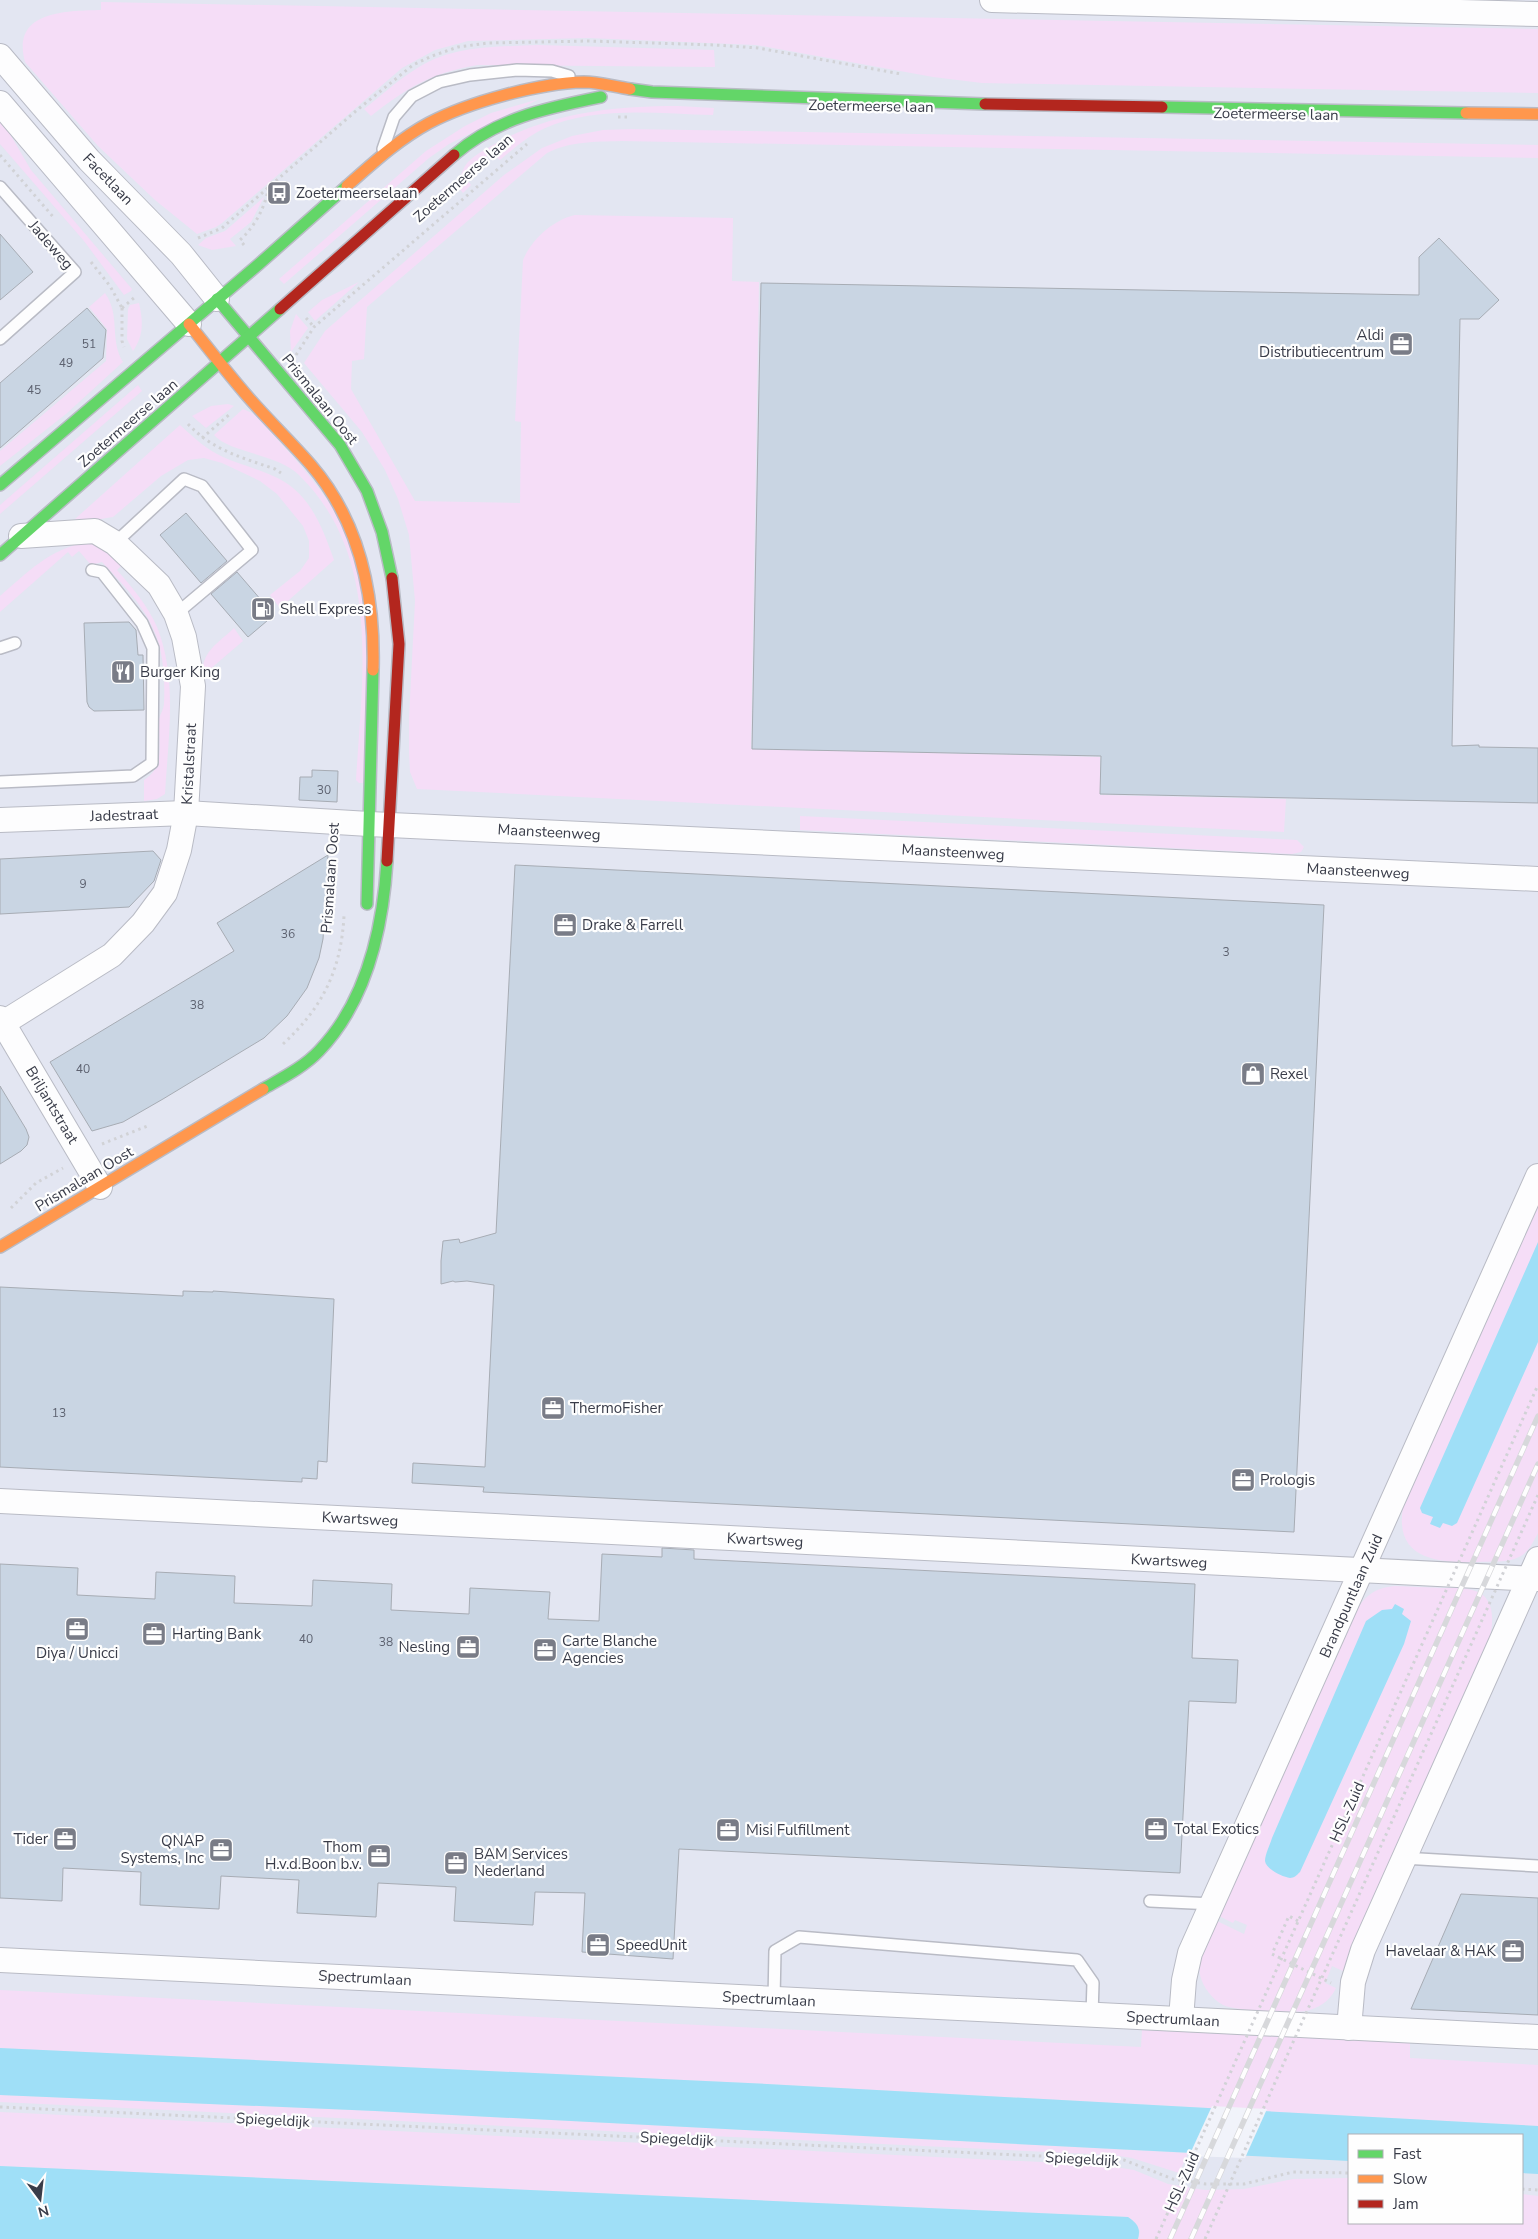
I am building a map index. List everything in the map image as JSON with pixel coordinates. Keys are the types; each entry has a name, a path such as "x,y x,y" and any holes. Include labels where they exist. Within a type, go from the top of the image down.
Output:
{"street":[{"path":"992,0 1538,14"},
{"name":"Facetlaan","path":"0,56 89,160 181,254 217,299"},
{"name":"Zoetermeerse laan","path":"0,484 189,324 382,155 429,123 476,103 529,90 585,82 652,92 926,103 1538,114"},
{"name":"Zoetermeerse laan","path":"0,555 220,364 249,336 458,152 492,128 539,110 587,99 652,92"},
{"name":"Facetlaan","path":"0,103 189,324"},
{"name":"Prismalaan Oost","path":"217,299 340,445 367,491 382,532 394,586 399,644 379,824 366,890 371,956"},
{"name":"Prismalaan Oost","path":"0,1247 292,1072 318,1052 339,1028 357,997 371,956 385,891 379,824 374,641 369,590 357,545 338,504 312,466 220,364 189,324"},
{"name":"Kristalstraat","path":"1,1022 112,955 143,923 165,892 179,850 186,813 192,686 184,637 176,614 159,585 115,542 95,531 20,536"},
{"name":"Jadestraat","path":"0,820 186,813 379,824"},
{"name":"Maansteenweg","path":"379,824 1538,879"},
{"name":"Briljantstraat","path":"1,1022 100,1187"},
{"name":"Brandpuntlaan Zuid","path":"1181,2019 1186,1966 1538,1176"},
{"name":"Kwartsweg","path":"0,1500 1363,1571 1535,1572"},
{"path":"1349,2028 1352,1992 1357,1966 1403,1858 1535,1572"},
{"name":"Spectrumlaan","path":"0,1960 1538,2037"}],"lane":[{"name":"Zoetermeerse laan","path":"382,155 394,116 412,96 438,82 470,75 516,70 552,70 585,82"},
{"name":"Jadeweg","path":"0,187 75,272 0,339"},
{"path":"115,542 184,479 202,486 252,550 176,614"},
{"path":"0,782 133,776 152,762 153,648 142,623 102,572 92,570"},
{"path":"0,648 15,643"},
{"path":"1403,1858 1538,1866"},
{"path":"1150,1901 1213,1904"},
{"path":"774,1999 775,1951 799,1937 1077,1960 1093,1983 1092,2015"}],"path":[{"path":"181,254 198,238 222,228 357,110 413,65 458,46 488,43 589,41"},
{"path":"613,118 632,117"},
{"name":"Zoetermeerse laan","path":"294,359 314,327 529,142"},
{"path":"122,308 153,281"},
{"path":"202,438 218,449 276,469 282,474"},
{"name":"Prismalaan Oost","path":"281,1046 303,1026 323,995 338,963 344,910"},
{"name":"Prismalaan Oost","path":"5,1213 36,1183 105,1142 158,1121"},
{"name":"HSL-Zuid","path":"1156,2239 1538,1386"},
{"path":"1205,2239 1538,1495"},
{"path":"1298,1921 1289,1916 1272,1954 1335,1985"},
{"name":"Spiegeldijk","path":"0,2107 1124,2160 1173,2179 1206,2184 1244,2184 1294,2172 1348,2173"},
{"path":"1523,2189 1538,2190"}],"shaded area":[{"path":"0,0 1538,0 1538,2239 0,2239"},
{"path":"101,2 1538,29 1538,93 982,83 933,77 756,45 588,38 468,41 435,50 402,68 222,223 197,234 155,200 98,146 25,62 23,45 26,33 33,23 57,13 101,10"},
{"path":"538,45 714,50 715,67 478,65 433,77 409,89 371,116 364,109 404,77 433,60 477,48"},
{"path":"539,99 449,144 429,158 284,284 279,279 426,151 465,126 491,113"},
{"path":"678,106 714,108 713,115 627,113 605,114 563,121 531,136 500,160 491,152 464,176 471,185 463,193 457,186 468,162 475,156 500,141 542,123 609,109"},
{"path":"0,117 31,170 132,289 131,291 124,295 84,241 0,144"},
{"path":"603,130 1538,145 1538,158 621,141 583,143 565,146 547,153 367,307 364,359 352,361 351,389 415,501 520,503 521,422 515,421 523,260 532,245 551,226 575,215 733,218 732,281 759,282 751,749 1100,757 1100,795 1286,799 1284,832 417,789 410,772 409,752 415,601 409,535 398,499 385,470 362,432 304,363 325,331 504,175 542,148 572,136"},
{"path":"264,197 251,222 230,239 236,246 212,250 198,245 206,238 225,231"},
{"path":"359,282 315,321 308,312 322,300"},
{"path":"105,293 113,310 117,345 123,362 66,414 0,466 0,451 106,361 107,329 89,307"},
{"path":"139,303 142,328 137,345 133,351 127,339 128,309 130,305"},
{"path":"296,314 308,328 291,352 290,331"},
{"path":"138,385 142,391 0,514 0,505"},
{"path":"228,404 234,406 206,428 192,416 211,406"},
{"path":"243,409 252,413 262,422 315,483 342,524 355,553 364,583 371,645 370,708 366,771 363,783 359,783 356,780 361,700 361,619 355,580 344,542 326,507 299,475 279,462 231,446 214,435"},
{"path":"180,425 211,451 285,482 301,495 318,521 334,560 280,608 270,595 300,571 309,558 309,541 303,526 277,494 260,481 222,463 204,458 188,460 161,476 113,517 88,521 75,519"},
{"path":"88,542 99,546 123,564 117,570 149,612 157,627 163,647 168,667 170,709 165,794 157,799 144,801 144,780 151,774 158,761 159,721 164,703 162,658 158,641 151,625 132,595 102,562 91,565 79,551 72,557 68,552 0,612 0,596 30,570 62,550"},
{"path":"234,628 243,641 202,676 208,654"},
{"path":"800,816 1297,840 1304,847 1301,852 1292,854 800,830"},
{"path":"1538,1202 1538,1533 1525,1552 1519,1557 1509,1560 1463,1562 1435,1559 1422,1555 1412,1548 1405,1539 1402,1525 1403,1508"},
{"path":"1395,1586 1460,1588 1478,1592 1484,1596 1491,1608 1492,1623 1488,1645 1343,1971 1332,1966 1325,1983 1336,1988 1332,1996 1326,2002 1310,2010 1303,2011 1252,2010 1223,2005 1212,1996 1201,1979 1200,1961 1205,1947 1217,1921 1244,1934 1247,1925 1235,1920 1233,1923 1219,1916 1354,1615 1370,1594"},
{"path":"0,1990 1141,2047 1142,2030 1410,2043 1410,2058 1538,2065 1538,2126 767,2084 0,2048"},
{"path":"0,2095 375,2111 1188,2153 1179,2173 1132,2158 1112,2155 0,2102"},
{"path":"0,2112 1103,2165 1134,2170 1168,2184 1205,2190 1244,2189 1293,2179 1348,2178 1348,2224 1523,2224 1523,2194 1538,2196 1538,2239 1138,2239 1140,2231 1128,2217 0,2166"}],"water":[{"path":"1538,1242 1538,1342 1457,1523 1452,1526 1443,1523 1440,1528 1430,1524 1433,1517 1422,1513 1420,1508"},
{"path":"1395,1604 1404,1609 1402,1614 1411,1621 1404,1644 1300,1872 1291,1878 1283,1876 1271,1870 1265,1861 1272,1838 1366,1621 1382,1610 1392,1609"},
{"path":"0,2048 767,2084 1538,2126 1538,2174 1523,2173 1523,2134 1348,2134 1348,2161 375,2111 0,2095"},
{"path":"0,2166 1128,2217 1138,2226 1139,2235 1138,2239 0,2239"}],"pier":[{"path":"1212,2106 1267,2109 1245,2158 1189,2156"}],"building":[{"path":"0,234 33,272 0,300"},
{"path":"1439,238 1499,300 1479,319 1460,319 1452,746 1479,745 1479,747 1538,748 1538,803 1100,794 1101,756 752,749 761,283 1419,295 1419,257"},
{"path":"87,308 106,330 103,358 0,448 0,383"},
{"path":"186,513 227,561 201,583 160,535"},
{"path":"237,572 274,615 248,637 211,594"},
{"path":"129,622 136,630 138,655 143,655 144,710 94,711 87,702 84,623"},
{"path":"312,770 338,771 337,802 299,800 300,777 312,777"},
{"path":"153,851 161,860 154,881 129,907 0,914 0,859"},
{"path":"328,855 323,939 319,958 307,988 287,1016 264,1038 163,1099 123,1122 92,1131 50,1062 234,951 217,923"},
{"path":"515,865 1324,905 1294,1532 483,1492 484,1487 412,1483 413,1463 485,1467 494,1285 467,1281 453,1281 441,1284 441,1261 443,1241 459,1239 460,1243 496,1233"},
{"path":"0,1086 29,1137 27,1145 21,1151 0,1164"},
{"path":"0,1287 183,1296 183,1291 213,1291 334,1299 327,1462 318,1461 317,1479 302,1478 302,1482 0,1467"},
{"path":"662,1548 694,1550 694,1559 1195,1584 1192,1658 1238,1660 1236,1703 1189,1701 1180,1873 679,1849 673,1959 582,1952 585,1893 535,1892 533,1925 454,1921 456,1887 378,1883 376,1917 297,1913 299,1880 221,1876 219,1909 140,1905 141,1872 63,1868 62,1901 0,1898 0,1564 78,1568 77,1595 155,1599 156,1572 235,1576 234,1603 312,1606 313,1580 392,1584 391,1610 469,1614 470,1588 550,1592 548,1619 599,1621 602,1554 662,1557"},
{"path":"1461,1894 1538,1898 1538,2015 1411,2009"}],"railway":[{"path":"1170,2239 1538,1416"},
{"path":"1191,2239 1538,1464"}],"traffic: fast":[{"path":"630,89 652,92 985,104"},
{"path":"454,155 470,142 505,123 542,110 601,97"},
{"path":"1162,107 1466,113"},
{"path":"0,485 259,264 347,186"},
{"path":"217,299 340,445 367,491 382,532 392,578"},
{"path":"0,555 280,309"},
{"path":"367,904 373,670"},
{"path":"263,1089 313,1057 336,1031 349,1010 361,986 376,937 385,886 387,861"}],"traffic: slow":[{"path":"347,186 407,136 445,115 484,101 526,90 566,83 590,82 630,89"},
{"path":"1466,113 1538,114"},
{"path":"189,324 249,398 311,465 328,487 342,511 353,536 367,588 371,615 373,670"},
{"path":"0,1247 263,1089"}],"traffic: jam":[{"path":"985,104 1162,107"},
{"path":"280,309 454,155"},
{"path":"387,861 399,644 392,578"}],"place":[{"name":"Zoetermeerselaan","path":"279,193"},
{"name":"Aldi Distributiecentrum","path":"1401,344"},
{"name":"Shell Express","path":"263,609"},
{"name":"Burger King","path":"123,672"},
{"name":"Drake & Farrell","path":"565,925"},
{"name":"Rexel","path":"1253,1074"},
{"name":"ThermoFisher","path":"553,1408"},
{"name":"Prologis","path":"1243,1480"},
{"name":"Diya / Unicci","path":"77,1629"},
{"name":"Harting Bank","path":"154,1634"},
{"name":"Nesling","path":"468,1647"},
{"name":"Carte Blanche Agencies","path":"545,1650"},
{"name":"Total Exotics","path":"1156,1829"},
{"name":"Misi Fulfillment","path":"728,1830"},
{"name":"Tider","path":"65,1839"},
{"name":"QNAP Systems, Inc","path":"221,1850"},
{"name":"Thom H.v.d.Boon b.v.","path":"379,1856"},
{"name":"BAM Services Nederland","path":"456,1863"},
{"name":"SpeedUnit","path":"598,1945"},
{"name":"Havelaar & HAK","path":"1513,1951"}]}
